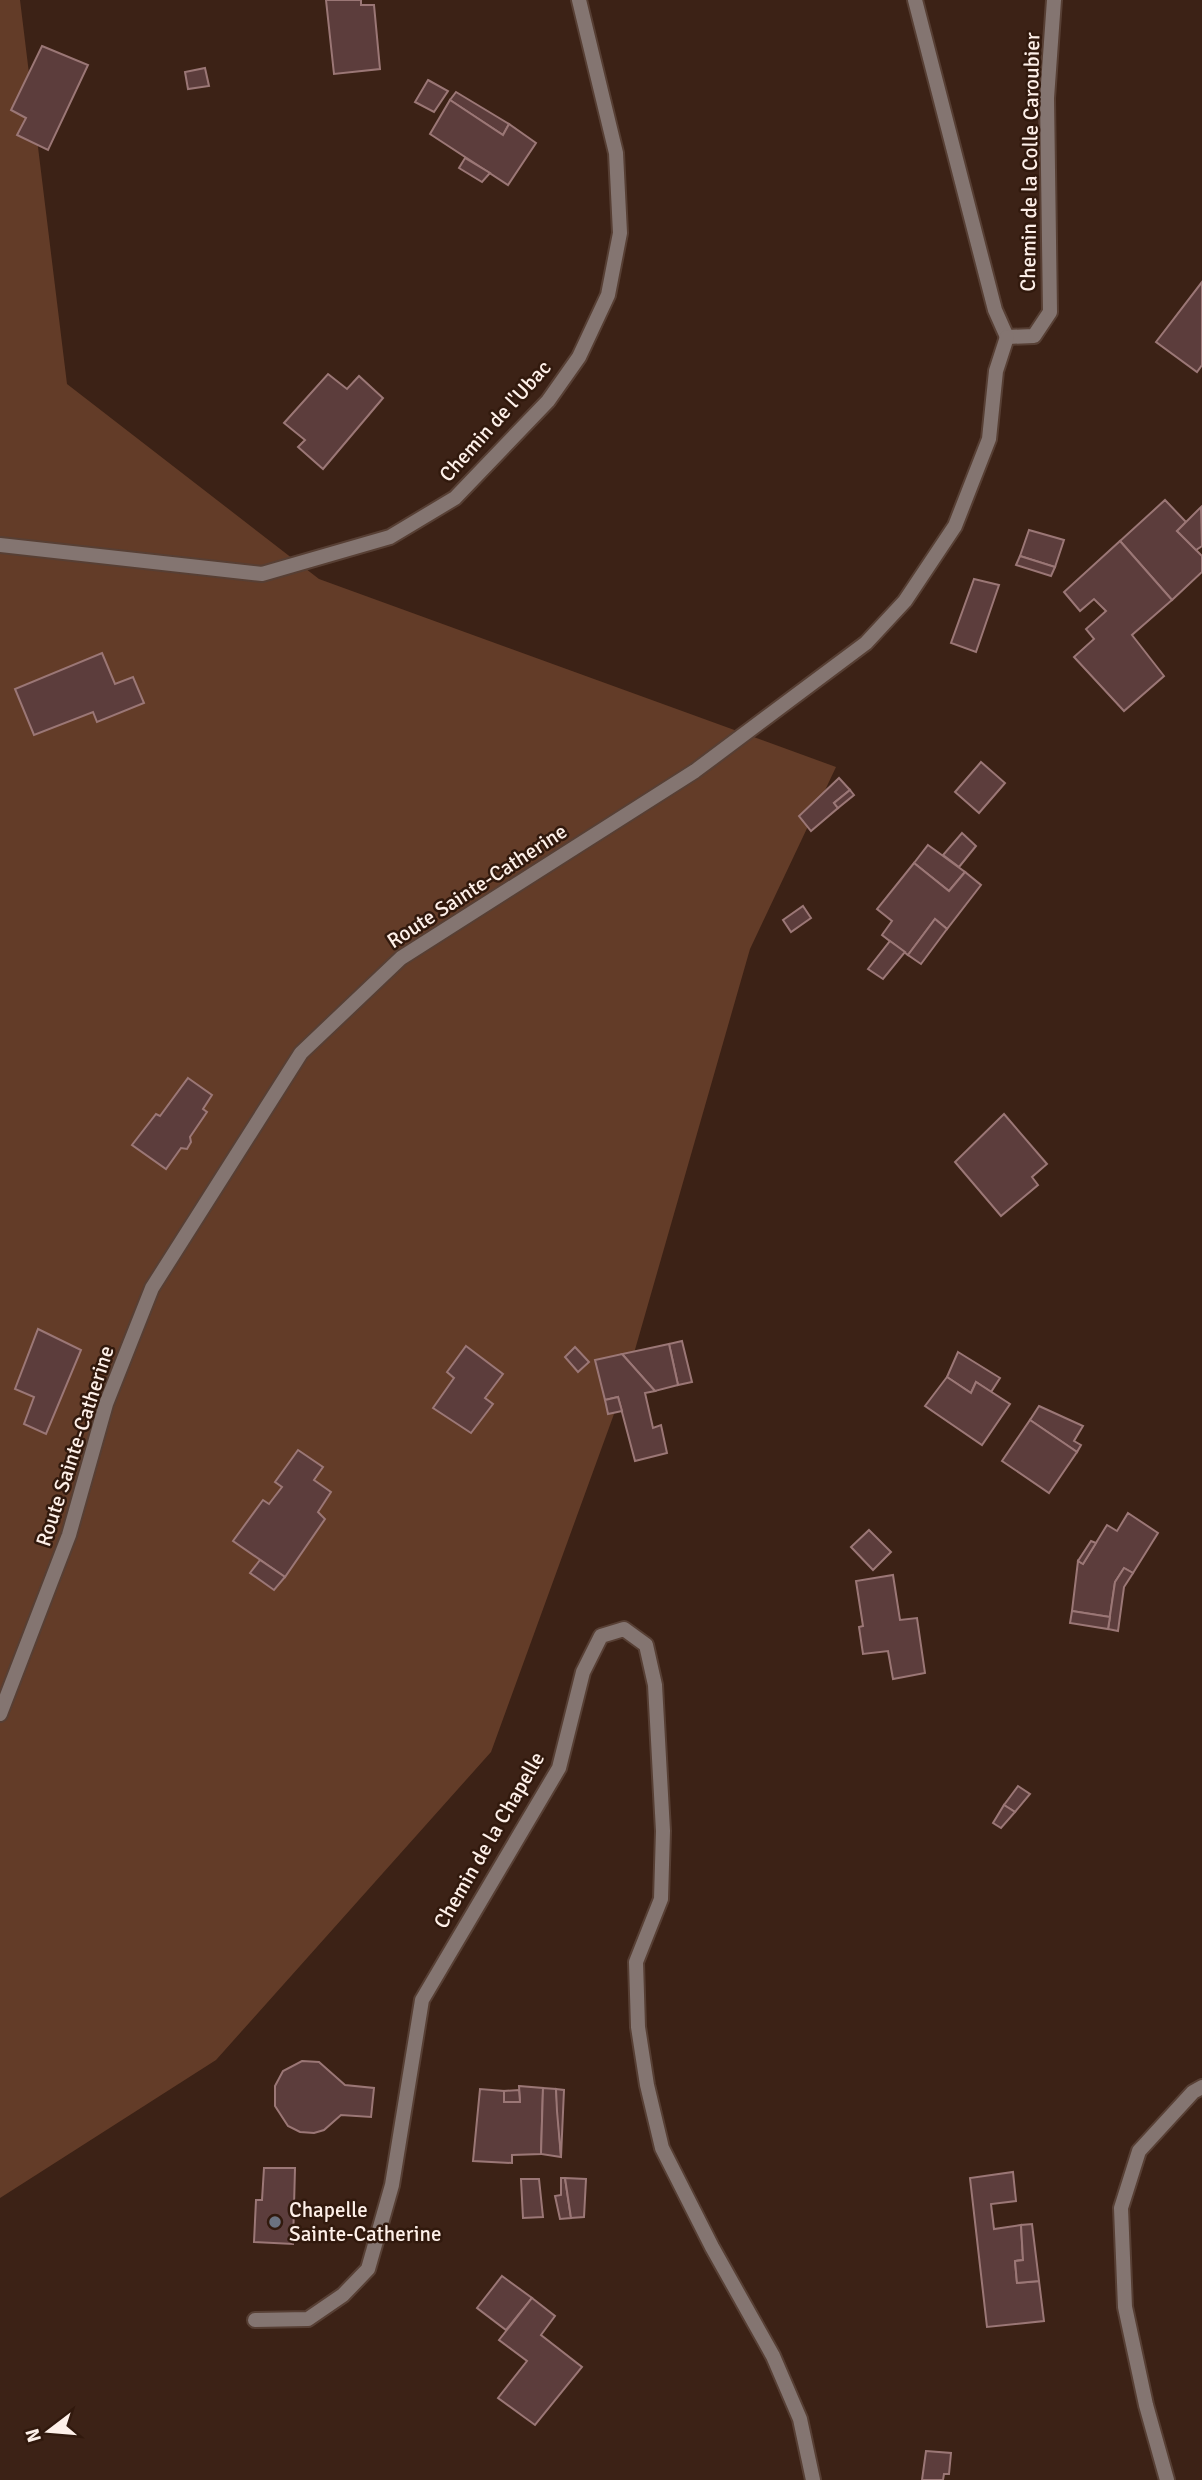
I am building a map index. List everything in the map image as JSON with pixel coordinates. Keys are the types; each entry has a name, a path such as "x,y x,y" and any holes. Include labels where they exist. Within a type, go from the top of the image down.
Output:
{"street":[{"name":"Chemin de l'Ubac","path":"0,545 262,574 390,537 455,498 548,401 579,357 608,295 620,233 616,153 579,0"},
{"path":"915,0 995,310 1007,337"},
{"name":"Chemin de la Colle Caroubier","path":"1007,337 1034,335 1050,312 1047,98 1054,0"},
{"name":"Route Sainte-Catherine","path":"0,1714 69,1535 106,1404 152,1288 301,1053 401,958 695,771 866,643 905,601 955,526 989,439 996,371 1007,337"},
{"name":"Chemin de la Chapelle","path":"256,2320 308,2319 343,2295 368,2269 392,2185 422,2000 559,1768 583,1672 601,1636 624,1629 646,1645 655,1685 660,1751 661,1899 636,1962 638,2027 646,2085 662,2148 712,2247 773,2356 800,2419 813,2480"},
{"path":"1167,2480 1146,2404 1125,2307 1121,2208 1139,2151 1192,2092 1202,2087"}],"shaded area":[{"path":"0,0 20,0 67,384 319,579 836,767 750,949 626,1381 491,1752 216,2060 0,2198"}],"building":[{"path":"326,0 361,0 361,5 374,5 380,69 334,74"},
{"path":"42,46 88,65 48,150 17,135 26,118 11,110"},
{"path":"205,68 209,86 188,89 185,72"},
{"path":"428,80 448,91 434,112 415,102"},
{"path":"456,92 509,124 503,135 450,100"},
{"path":"450,100 503,135 509,124 536,143 508,185 430,134"},
{"path":"465,158 490,173 482,182 459,168"},
{"path":"1202,282 1202,365 1197,372 1156,342"},
{"path":"328,374 347,389 359,376 383,398 323,469 298,447 305,440 284,423"},
{"path":"1165,500 1186,522 1177,531 1202,556 1202,572 1172,600 1120,541"},
{"path":"1201,507 1202,546 1196,550 1177,531"},
{"path":"1029,530 1064,540 1055,567 1020,556"},
{"path":"1120,541 1172,600 1132,635 1164,676 1124,711 1074,657 1094,639 1086,629 1106,611 1094,599 1080,611 1064,592"},
{"path":"1020,556 1055,567 1051,576 1016,565"},
{"path":"974,579 999,585 976,652 951,643"},
{"path":"102,653 115,684 133,677 144,703 97,722 93,712 34,735 15,689"},
{"path":"981,762 1005,783 979,813 955,792"},
{"path":"839,778 850,790 834,803 838,808 811,831 799,816"},
{"path":"850,790 854,795 838,808 834,803"},
{"path":"962,833 976,846 959,867 943,855"},
{"path":"928,845 965,872 949,891 914,863"},
{"path":"914,863 949,891 965,872 981,885 947,929 935,919 908,955 882,935 892,921 877,909"},
{"path":"803,906 811,918 791,932 783,920"},
{"path":"935,919 947,929 921,964 908,955"},
{"path":"890,941 905,952 883,979 868,969"},
{"path":"188,1078 212,1095 203,1109 207,1112 190,1137 191,1142 187,1149 181,1148 166,1169 132,1145 156,1114 160,1116"},
{"path":"1004,1114 1047,1164 1032,1177 1038,1185 1001,1216 955,1162"},
{"path":"38,1329 81,1350 46,1434 24,1424 34,1397 15,1389"},
{"path":"682,1341 692,1382 678,1385 669,1344"},
{"path":"669,1344 678,1385 655,1391 622,1354"},
{"path":"466,1346 503,1374 485,1398 493,1404 471,1433 433,1408 454,1378 447,1372"},
{"path":"575,1347 589,1362 578,1372 565,1357"},
{"path":"958,1352 1000,1378 991,1392 976,1382 971,1393 947,1377"},
{"path":"622,1354 655,1391 645,1393 653,1428 661,1425 667,1453 635,1461 618,1397 605,1400 595,1360"},
{"path":"947,1377 971,1393 976,1382 1010,1404 982,1445 925,1406"},
{"path":"618,1397 622,1411 608,1414 605,1400"},
{"path":"1039,1406 1083,1426 1074,1441 1081,1445 1077,1452 1030,1420"},
{"path":"1030,1420 1077,1452 1049,1493 1002,1461"},
{"path":"298,1450 323,1467 314,1480 331,1492 318,1512 325,1519 285,1577 233,1541 263,1500 269,1504 282,1487 275,1482"},
{"path":"1128,1513 1158,1533 1133,1573 1124,1568 1115,1582 1110,1617 1072,1611 1078,1561 1083,1564 1107,1525 1117,1531"},
{"path":"869,1530 891,1552 873,1570 851,1547"},
{"path":"1091,1541 1096,1543 1083,1564 1078,1561"},
{"path":"260,1560 285,1577 274,1590 250,1573"},
{"path":"1124,1568 1133,1573 1124,1587 1118,1631 1108,1629 1115,1582"},
{"path":"893,1575 900,1620 917,1618 925,1673 893,1679 888,1651 863,1654 859,1627 863,1626 856,1581"},
{"path":"1072,1611 1110,1617 1108,1629 1070,1623"},
{"path":"1018,1786 1030,1794 1015,1812 1004,1805"},
{"path":"1004,1805 1015,1812 1001,1828 993,1823"},
{"path":"302,2061 319,2062 345,2085 374,2088 371,2117 341,2115 324,2130 314,2133 300,2132 288,2126 275,2106 275,2086 283,2071"},
{"path":"519,2086 543,2088 541,2154 512,2155 512,2163 473,2161 480,2089 504,2091 504,2102 520,2102"},
{"path":"543,2088 556,2089 561,2157 541,2154"},
{"path":"556,2089 564,2090 561,2157 557,2111"},
{"path":"519,2090 520,2102 504,2102 504,2091"},
{"name":"Chapelle Sainte-Catherine","path":"264,2168 295,2168 293,2244 254,2242 256,2200 262,2200"},
{"path":"1013,2172 1016,2201 991,2204 994,2229 1021,2225 1023,2260 1015,2261 1017,2283 1039,2281 1044,2321 987,2327 970,2178"},
{"path":"561,2178 565,2178 571,2218 560,2219 555,2196 561,2195"},
{"path":"565,2178 586,2179 584,2217 571,2218"},
{"path":"521,2179 539,2179 543,2217 523,2218"},
{"path":"1032,2224 1039,2281 1017,2283 1015,2261 1023,2260 1021,2225"},
{"path":"502,2276 532,2298 506,2330 477,2308"},
{"path":"532,2298 555,2316 541,2335 582,2367 535,2425 498,2398 527,2361 499,2340"},
{"path":"926,2451 951,2453 949,2474 944,2474 943,2480 922,2480"}],"place":[{"name":"Chapelle Sainte-Catherine","path":"275,2222"}]}
